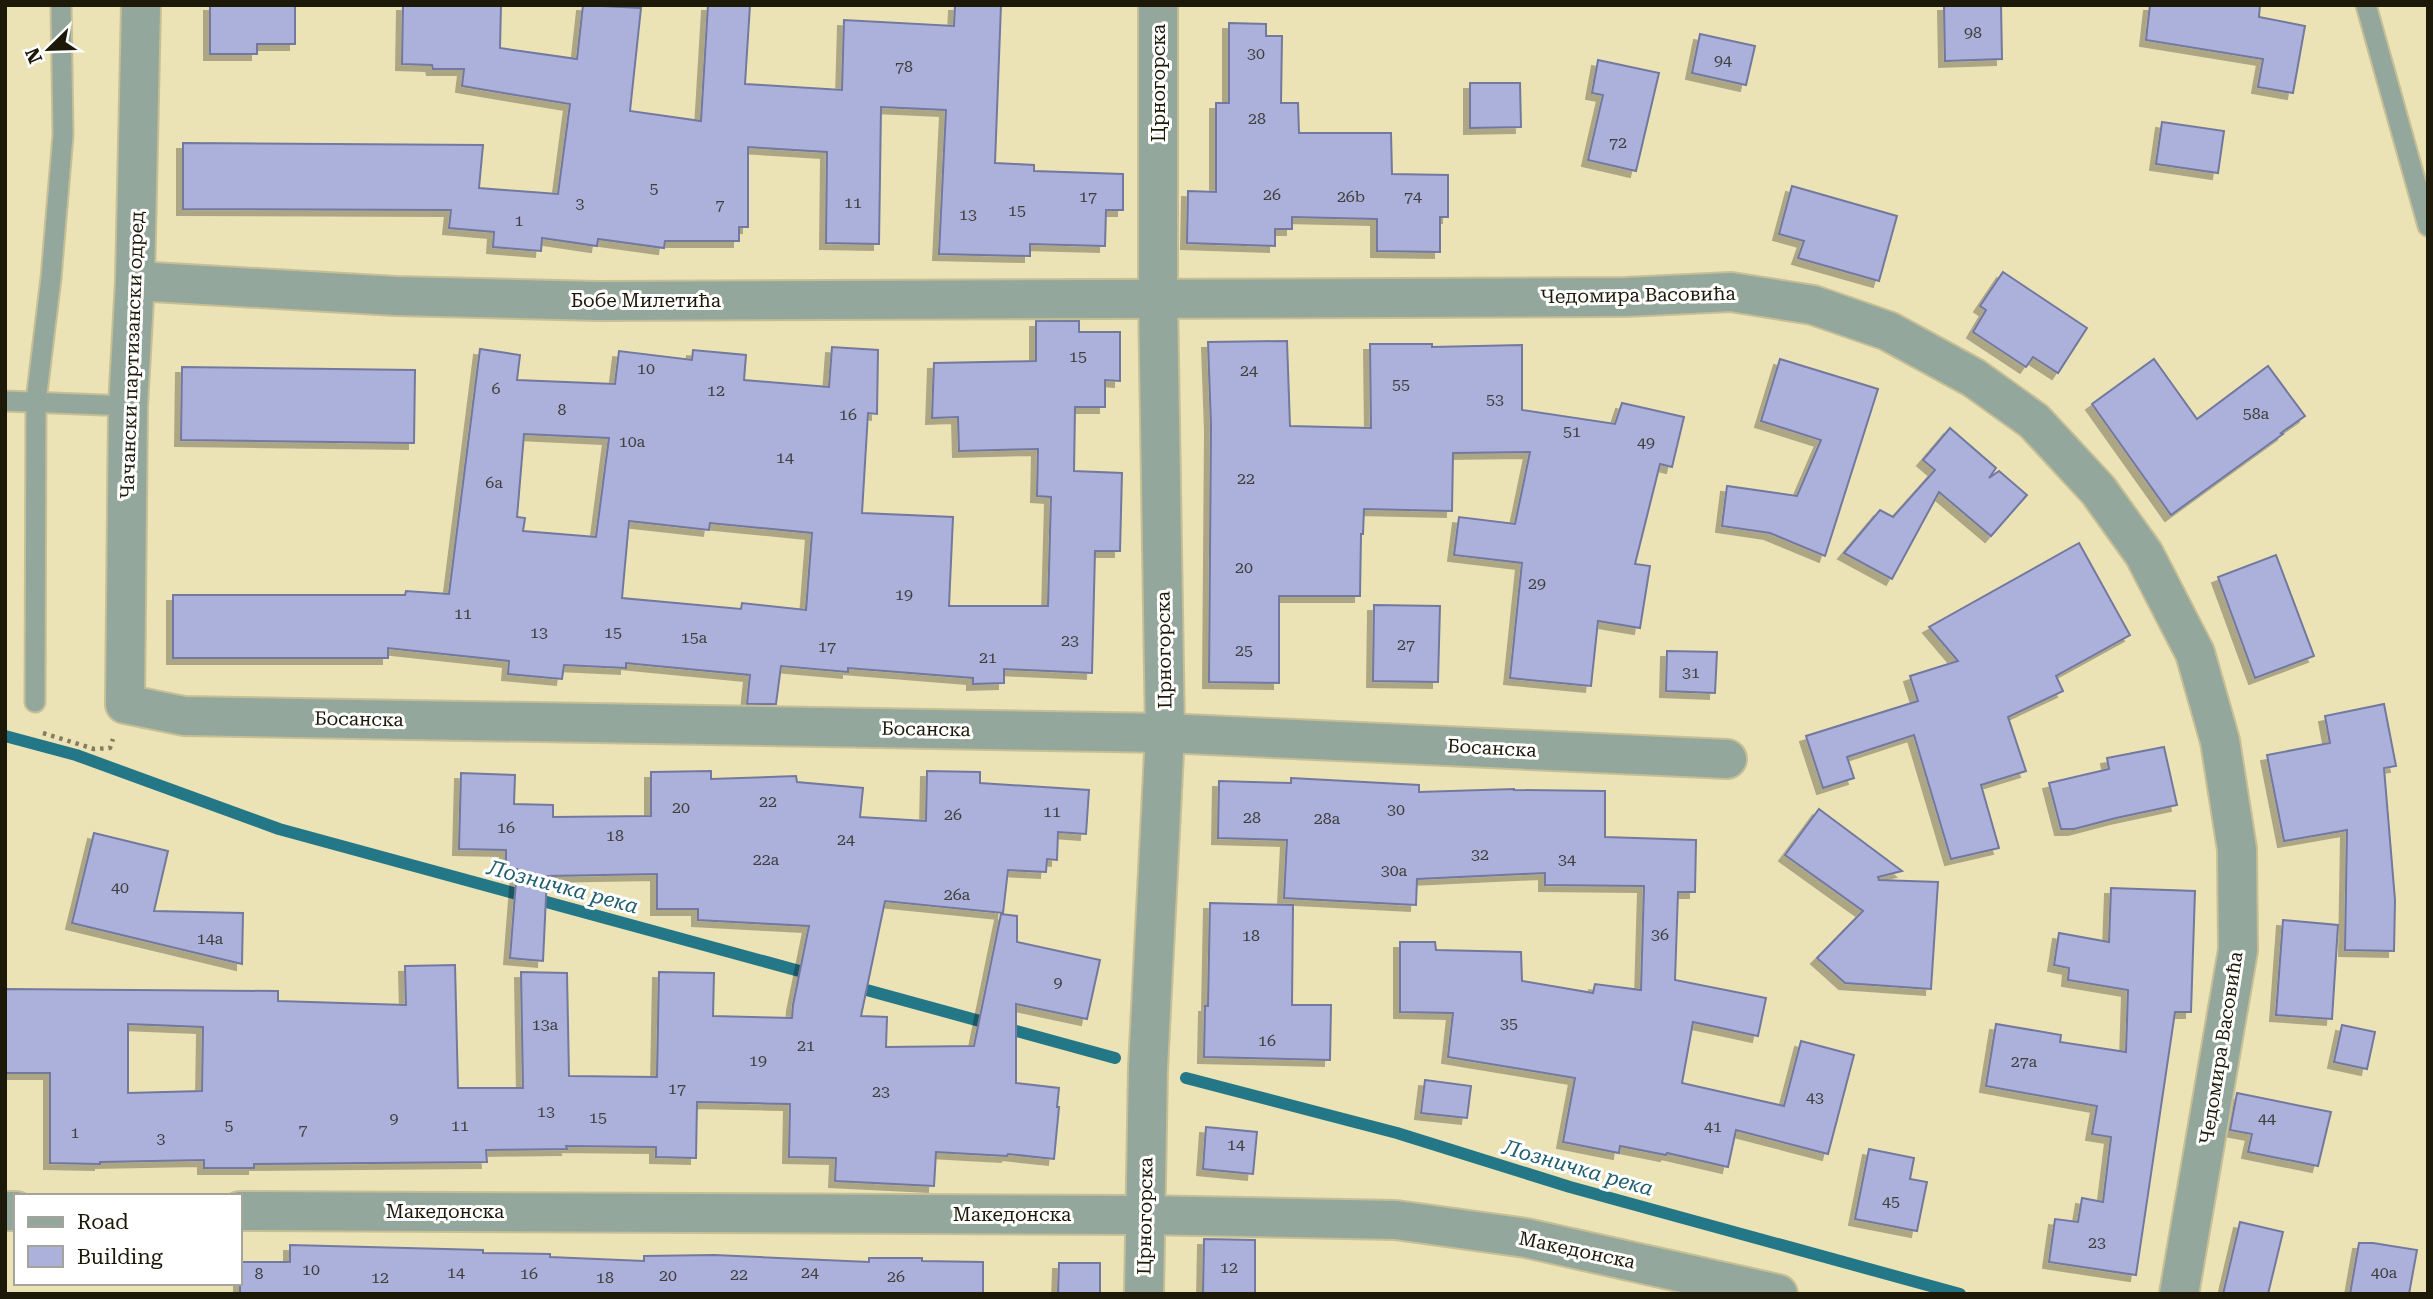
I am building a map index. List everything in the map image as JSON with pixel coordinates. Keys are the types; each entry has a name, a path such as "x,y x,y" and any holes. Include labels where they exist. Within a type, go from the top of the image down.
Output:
{"street":[{"name":"Чачански партизански одред","path":"125,704 128,406 135,281 141,5"},
{"name":"Црногорска","path":"1144,1294 1148,1068 1165,733 1158,298 1158,5"},
{"name":"Бобе Милетића","path":"135,281 397,296 584,300 1158,298"},
{"name":"Чедомира Васовића","path":"1158,298 1626,297 1731,292 1813,305 1888,331 1974,378 2034,421 2098,490 2144,554 2195,653 2220,741 2238,849 2238,950 2179,1294"},
{"name":"Босанска","path":"125,704 184,716 1165,733 1727,758"},
{"name":"Македонска","path":"242,1211 1144,1215 1396,1220 1526,1238 1778,1294"}],"lane":[{"path":"35,702 36,401 51,278 63,135 61,5"},
{"path":"2366,5 2428,226"},
{"path":"5,401 128,406"}],"path":[{"path":"41,733 94,749 110,748 125,704"}],"building":[{"path":"210,5 295,5 295,44 257,44 257,54 210,54"},
{"path":"403,5 501,5 500,48 577,59 583,5 641,8 630,111 701,121 708,5 750,5 745,84 842,90 844,20 954,26 955,5 1001,5 995,163 1034,165 1034,171 1123,174 1123,210 1106,210 1105,246 1030,244 1030,256 939,254 946,110 881,107 879,244 826,243 827,152 748,147 748,227 739,227 739,241 665,241 664,248 598,239 597,246 542,238 541,251 493,247 494,232 449,228 451,210 183,209 183,143 483,145 479,188 558,194 570,104 462,86 464,69 433,69 432,65 402,64"},
{"path":"1944,5 2001,5 2002,59 1945,61"},
{"path":"2150,5 2260,5 2259,17 2305,26 2293,93 2258,87 2263,59 2146,40"},
{"path":"1229,23 1266,24 1266,36 1282,36 1281,103 1298,103 1299,133 1391,133 1392,174 1448,175 1448,217 1440,217 1440,252 1377,251 1377,219 1292,217 1292,229 1275,229 1275,246 1187,243 1188,191 1216,192 1216,103 1229,103"},
{"path":"1700,34 1755,46 1746,85 1692,73"},
{"path":"1598,60 1659,73 1636,171 1588,160 1603,95 1592,93"},
{"path":"1470,83 1520,83 1521,127 1470,128"},
{"path":"2162,122 2224,131 2218,173 2156,164"},
{"path":"1792,186 1897,216 1879,281 1798,258 1804,241 1779,234"},
{"path":"2003,272 2087,328 2058,373 2033,357 2026,367 1973,332 1986,310 1980,306"},
{"path":"1036,321 1079,321 1079,332 1120,332 1120,381 1105,380 1105,407 1075,407 1074,471 1122,473 1120,551 1095,551 1092,673 1004,669 1004,683 973,684 973,678 848,668 848,672 781,666 776,704 747,704 750,675 626,663 626,668 564,665 562,679 508,674 509,661 388,648 388,658 173,658 173,595 405,595 406,591 449,594 480,349 520,355 517,380 615,384 619,351 692,360 693,350 746,355 744,380 829,387 832,347 878,350 877,414 868,413 862,513 953,517 949,606 1048,606 1051,497 1037,496 1038,449 959,451 958,417 932,418 934,363 1036,361","holes":["524,434 609,438 596,537 523,531 525,518 517,517","629,521 709,530 710,523 812,533 806,610 742,603 741,609 622,598"]},
{"path":"1287,341 1290,426 1371,428 1370,344 1432,344 1432,347 1522,345 1522,410 1615,424 1622,403 1684,417 1672,467 1660,464 1635,564 1650,566 1640,628 1598,621 1591,686 1510,678 1522,563 1454,555 1459,517 1515,524 1530,452 1453,453 1452,511 1364,509 1360,596 1279,596 1279,683 1209,682 1211,425 1208,342"},
{"path":"1780,359 1878,389 1825,556 1770,533 1722,526 1727,486 1797,496 1821,440 1761,421"},
{"path":"2154,359 2197,419 2268,366 2305,416 2171,515 2092,404"},
{"path":"182,367 415,370 414,443 181,440"},
{"path":"1950,428 1996,468 1989,478 1999,471 2027,495 1991,536 1939,492 1892,579 1844,553 1880,510 1893,517 1935,470 1923,460"},
{"path":"2079,543 2130,635 2056,676 2063,691 2008,717 2026,771 1981,785 1999,848 1951,859 1914,735 1847,757 1854,778 1823,788 1806,736 1918,701 1910,676 1958,661 1929,627"},
{"path":"2276,555 2314,656 2255,678 2218,577"},
{"path":"1374,605 1440,606 1438,682 1373,681"},
{"path":"1667,651 1717,652 1715,693 1666,691"},
{"path":"2384,704 2396,766 2384,768 2395,900 2394,951 2345,950 2347,830 2284,841 2267,755 2330,743 2325,716"},
{"path":"2164,747 2177,805 2074,829 2061,829 2049,783 2109,769 2107,758"},
{"path":"711,771 711,779 796,776 797,782 863,788 860,817 926,821 927,771 980,772 980,783 1089,790 1086,834 1058,832 1057,860 1047,859 1046,872 1008,870 1003,913 885,901 861,1016 887,1017 886,1047 974,1046 1001,914 1017,916 1017,942 1100,960 1087,1019 1016,1004 1016,1083 1059,1088 1054,1159 1008,1154 936,1152 934,1186 835,1181 836,1158 789,1157 790,1104 697,1102 696,1158 656,1157 656,1147 566,1146 567,1149 486,1150 487,1162 254,1164 254,1168 204,1168 204,1160 50,1163 50,1073 5,1073 5,989 278,991 278,1001 406,1005 405,966 455,965 458,1088 523,1088 521,972 567,973 569,1076 657,1077 659,972 714,973 713,1016 792,1018 809,926 698,920 698,909 657,909 657,874 547,876 543,961 510,958 517,869 506,869 506,850 459,849 461,773 515,775 514,804 553,805 553,817 651,816 651,772","holes":["128,1024 203,1027 202,1091 128,1093"]},
{"path":"1291,778 1419,785 1419,792 1514,789 1605,791 1605,837 1696,840 1695,892 1678,892 1675,980 1766,998 1758,1036 1693,1022 1682,1083 1784,1106 1801,1041 1854,1055 1828,1154 1736,1130 1728,1167 1667,1153 1666,1155 1620,1146 1619,1153 1563,1142 1575,1078 1448,1057 1453,1013 1400,1012 1400,942 1435,942 1436,950 1521,952 1522,981 1593,993 1595,984 1641,990 1644,886 1545,885 1545,873 1417,879 1416,905 1284,898 1287,840 1218,838 1219,781 1291,783"},
{"path":"1819,809 1902,871 1878,877 1879,880 1938,882 1931,989 1845,983 1817,958 1863,911 1785,855"},
{"path":"94,833 168,851 154,911 243,913 242,964 72,923"},
{"path":"2111,888 2195,891 2191,1012 2175,1012 2136,1275 2049,1262 2055,1219 2078,1222 2082,1198 2103,1202 2111,1137 2092,1134 2097,1106 1986,1086 1996,1024 2061,1035 2060,1042 2126,1052 2128,990 2068,980 2069,968 2054,965 2059,933 2109,942"},
{"path":"1210,903 1293,905 1292,1005 1331,1005 1330,1060 1204,1057"},
{"path":"2283,920 2338,925 2332,1019 2276,1015"},
{"path":"2342,1025 2375,1032 2367,1069 2334,1062"},
{"path":"1425,1080 1471,1086 1467,1118 1421,1113"},
{"path":"2237,1093 2331,1112 2318,1166 2248,1152 2252,1134 2230,1130"},
{"path":"1206,1127 1257,1132 1253,1174 1203,1169"},
{"path":"1869,1149 1914,1158 1910,1179 1927,1182 1917,1231 1855,1219"},
{"path":"2240,1222 2283,1232 2268,1294 2223,1294"},
{"path":"1204,1239 1255,1240 1255,1294 1203,1294"},
{"path":"2359,1243 2417,1250 2409,1294 2350,1294"},
{"path":"290,1245 483,1250 483,1253 550,1254 550,1257 644,1261 644,1256 714,1255 869,1262 869,1258 922,1258 922,1261 983,1262 983,1294 240,1294 242,1262 290,1262"},
{"path":"1059,1263 1100,1263 1100,1294 1058,1294"}],"waterway":[{"name":"Лозничка река","path":"5,736 76,755 279,829 814,975"},
{"name":"Лозничка река","path":"852,986 1115,1058"},
{"name":"Лозничка река","path":"1186,1078 1397,1133 1570,1187 1960,1294"}]}
